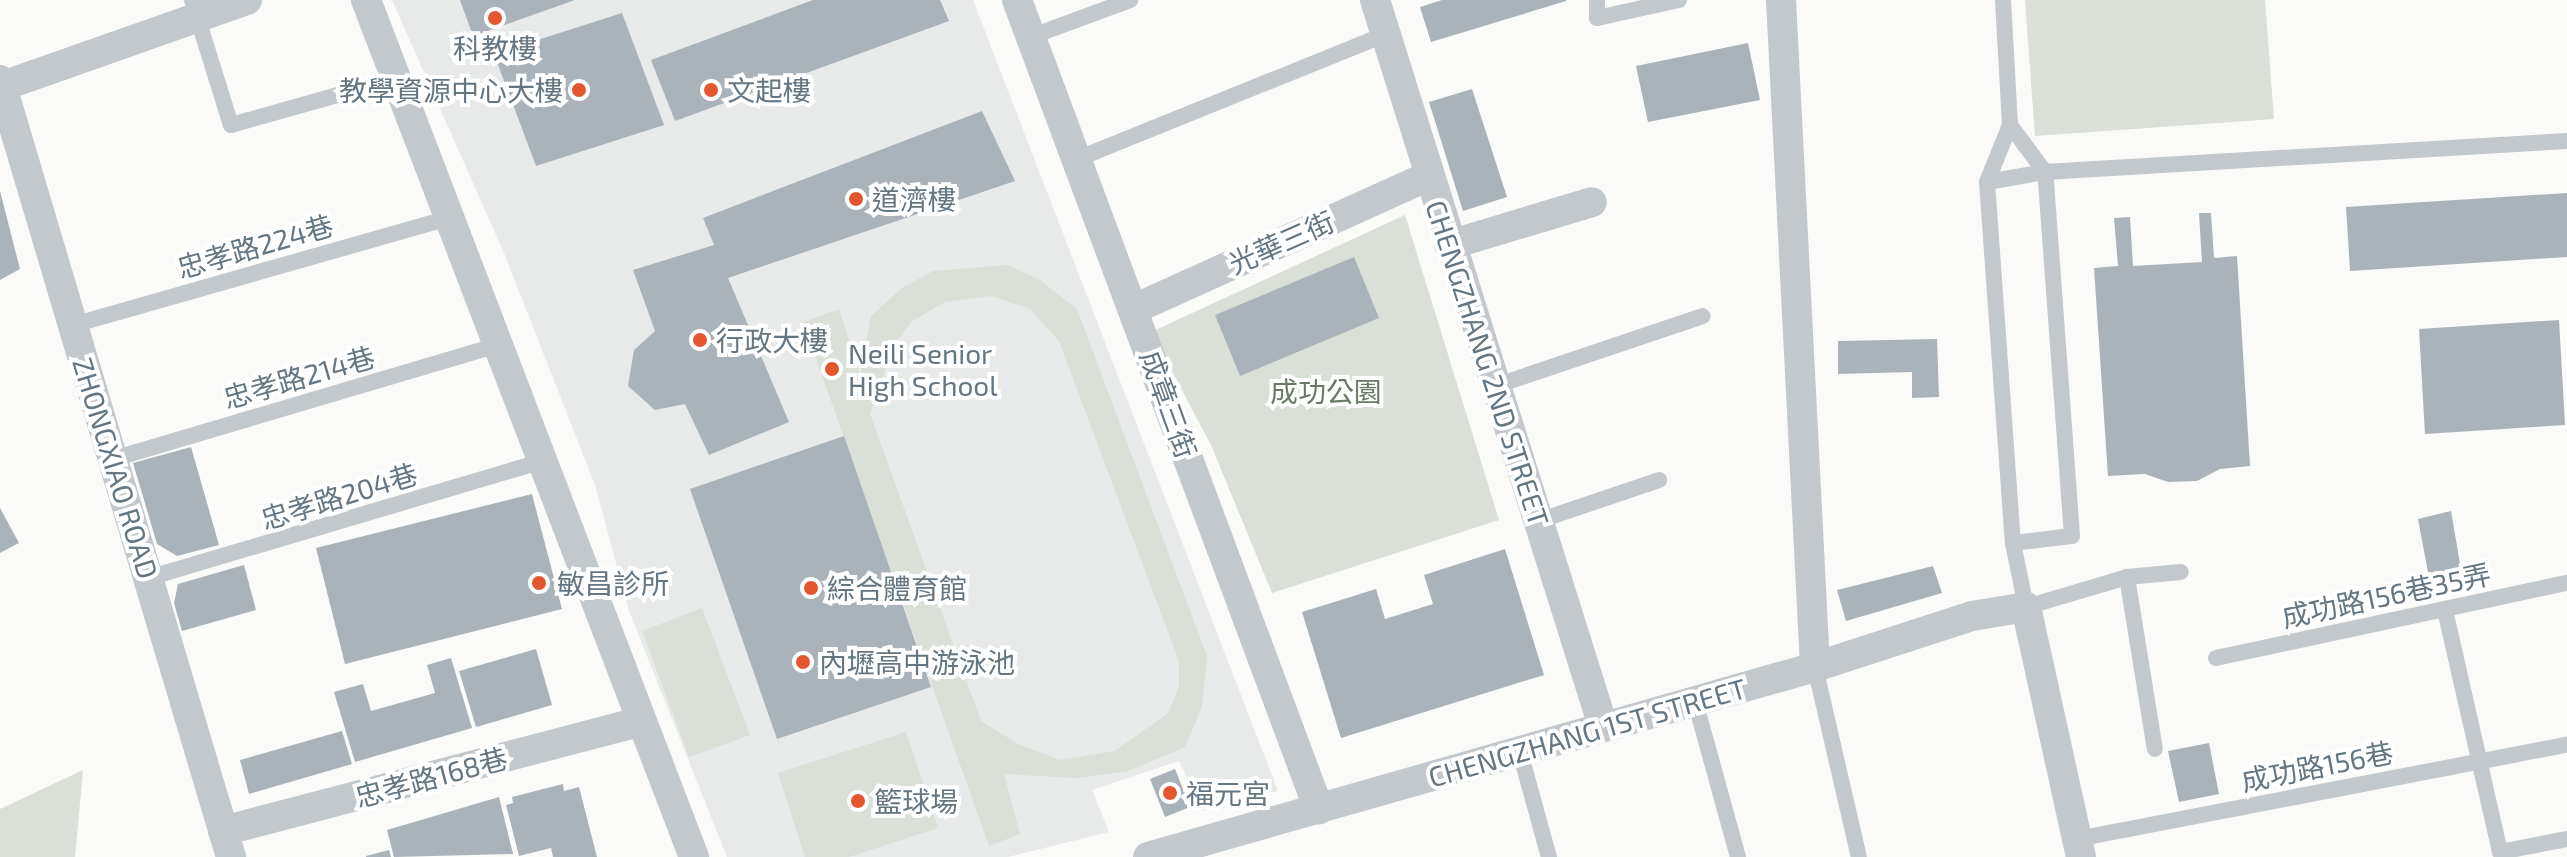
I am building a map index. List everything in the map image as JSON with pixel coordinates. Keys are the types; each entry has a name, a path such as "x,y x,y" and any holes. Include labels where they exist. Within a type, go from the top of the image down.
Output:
{"street":[{"path":"1,84 195,9 247,0"},
{"path":"366,0 451,217 639,722 694,857"},
{"name":"成章三街","path":"1017,0 1319,810"},
{"name":"CHENGZHANG 2ND STREET","path":"1375,0 1449,245 1603,726"},
{"path":"1781,0 1815,667"},
{"name":"ZHONGXIAO ROAD","path":"1,84 227,844"},
{"name":"光華三街","path":"1134,309 1428,176"},
{"path":"1449,245 1592,202"},
{"path":"2026,607 2079,848"},
{"name":"CHENGZHANG 1ST STREET","path":"1148,857 1197,850 1319,810 1815,667 1972,616 2026,607"},
{"name":"忠孝路168巷","path":"227,844 639,722"}],"lane":[{"path":"1030,37 1130,0"},
{"path":"1597,0 1597,18 1679,0"},
{"path":"2003,0 2010,125 1987,182 2013,543 2026,607 2127,577 2181,572"},
{"path":"195,9 231,125 395,79"},
{"path":"1077,159 1386,34"},
{"path":"2010,125 2045,172 2072,536 2013,543"},
{"path":"1987,182 2045,172 2567,141"},
{"name":"忠孝路224巷","path":"73,325 451,217"},
{"path":"1495,386 1703,316"},
{"name":"忠孝路214巷","path":"113,459 499,345"},
{"name":"忠孝路204巷","path":"148,578 543,461"},
{"path":"1538,521 1659,480"},
{"path":"2127,577 2155,749"},
{"name":"成功路156巷35弄","path":"2216,658 2567,583"},
{"path":"2445,610 2477,762 2500,852 2567,839"},
{"path":"1815,667 1859,857"},
{"path":"1695,701 1738,857"},
{"name":"成功路156巷","path":"2079,848 2567,745"},
{"path":"1520,752 1549,857"}],"shaded area":[{"name":"Neili Senior High School","path":"392,0 973,0 1278,791 1202,811 1179,761 1092,790 1109,832 1008,857 727,857 629,611 595,485 504,253"}],"green space":[{"path":"2025,0 2265,0 2274,119 2035,136"},
{"name":"成功公園","path":"1405,215 1499,520 1272,593 1211,445 1151,332"},
{"path":"1008,265 1040,280 1077,309 1207,656 1202,707 1185,747 1129,771 1077,778 1004,774 1020,834 989,846 803,322 839,309 860,375 871,316 902,288 933,271","holes":["991,296 1030,309 1059,341 1179,661 1179,687 1168,713 1115,751 1060,760 1018,744 981,721 870,414 894,345 912,321 945,302"]},
{"path":"702,608 750,735 689,757 642,631"},
{"name":"籃球場","path":"906,732 938,828 849,857 805,857 778,773"},
{"path":"83,770 75,857 0,857 0,809"}],"building":[{"name":"科教樓","path":"460,0 575,0 473,36"},
{"name":"文起樓","path":"813,0 940,0 949,21 675,121 651,60"},
{"path":"1442,0 1566,1 1431,42 1420,7"},
{"name":"教學資源中心大樓","path":"622,13 664,125 536,166 494,54"},
{"path":"1748,43 1760,100 1648,122 1636,66"},
{"path":"1472,89 1507,197 1463,211 1429,102"},
{"path":"982,111 1015,181 728,278 789,422 709,455 685,404 655,410 628,386 634,350 655,331 633,270 714,245 703,218"},
{"path":"0,191 20,269 0,280"},
{"path":"2567,193 2567,257 2350,271 2346,207"},
{"path":"2199,213 2211,213 2214,258 2237,256 2250,466 2220,469 2197,481 2168,482 2145,474 2108,476 2094,268 2118,266 2114,218 2130,217 2133,266 2202,262"},
{"path":"1354,257 1379,318 1240,376 1215,315"},
{"path":"2559,320 2565,425 2425,434 2419,329"},
{"path":"1937,339 1939,397 1912,398 1912,372 1838,374 1838,341"},
{"name":"綜合體育館","path":"844,436 931,687 777,739 690,489"},
{"path":"191,447 219,545 177,556 157,544 133,463"},
{"path":"532,494 562,609 345,664 316,548"},
{"path":"0,508 19,543 0,553"},
{"path":"2451,511 2464,587 2432,593 2418,519"},
{"path":"1505,549 1544,675 1341,738 1302,612 1376,589 1385,619 1433,604 1424,575"},
{"path":"244,565 256,610 182,631 174,603 178,584"},
{"path":"1933,566 1942,593 1846,621 1837,590"},
{"path":"536,649 552,705 476,727 459,671"},
{"path":"451,658 472,728 355,762 334,692 363,684 371,711 435,693 427,665"},
{"path":"342,731 352,764 249,794 240,760"},
{"path":"2209,743 2219,794 2179,802 2168,751"},
{"name":"福元宮","path":"1175,769 1190,807 1165,817 1150,779"},
{"path":"563,784 564,791 579,787 597,857 553,857 551,848 519,856 506,805 513,803 512,797"},
{"path":"499,797 513,854 394,857 387,830"},
{"path":"389,850 391,857 366,857 366,856"}],"place":[{"name":"科教樓","path":"495,18"},
{"name":"教學資源中心大樓","path":"579,90"},
{"name":"文起樓","path":"711,90"},
{"name":"道濟樓","path":"856,199"},
{"name":"行政大樓","path":"700,340"},
{"name":"Neili Senior High School","path":"832,369"},
{"name":"敏昌診所","path":"539,583"},
{"name":"綜合體育館","path":"811,588"},
{"name":"內壢高中游泳池","path":"803,662"},
{"name":"福元宮","path":"1170,793"},
{"name":"籃球場","path":"858,801"}]}
